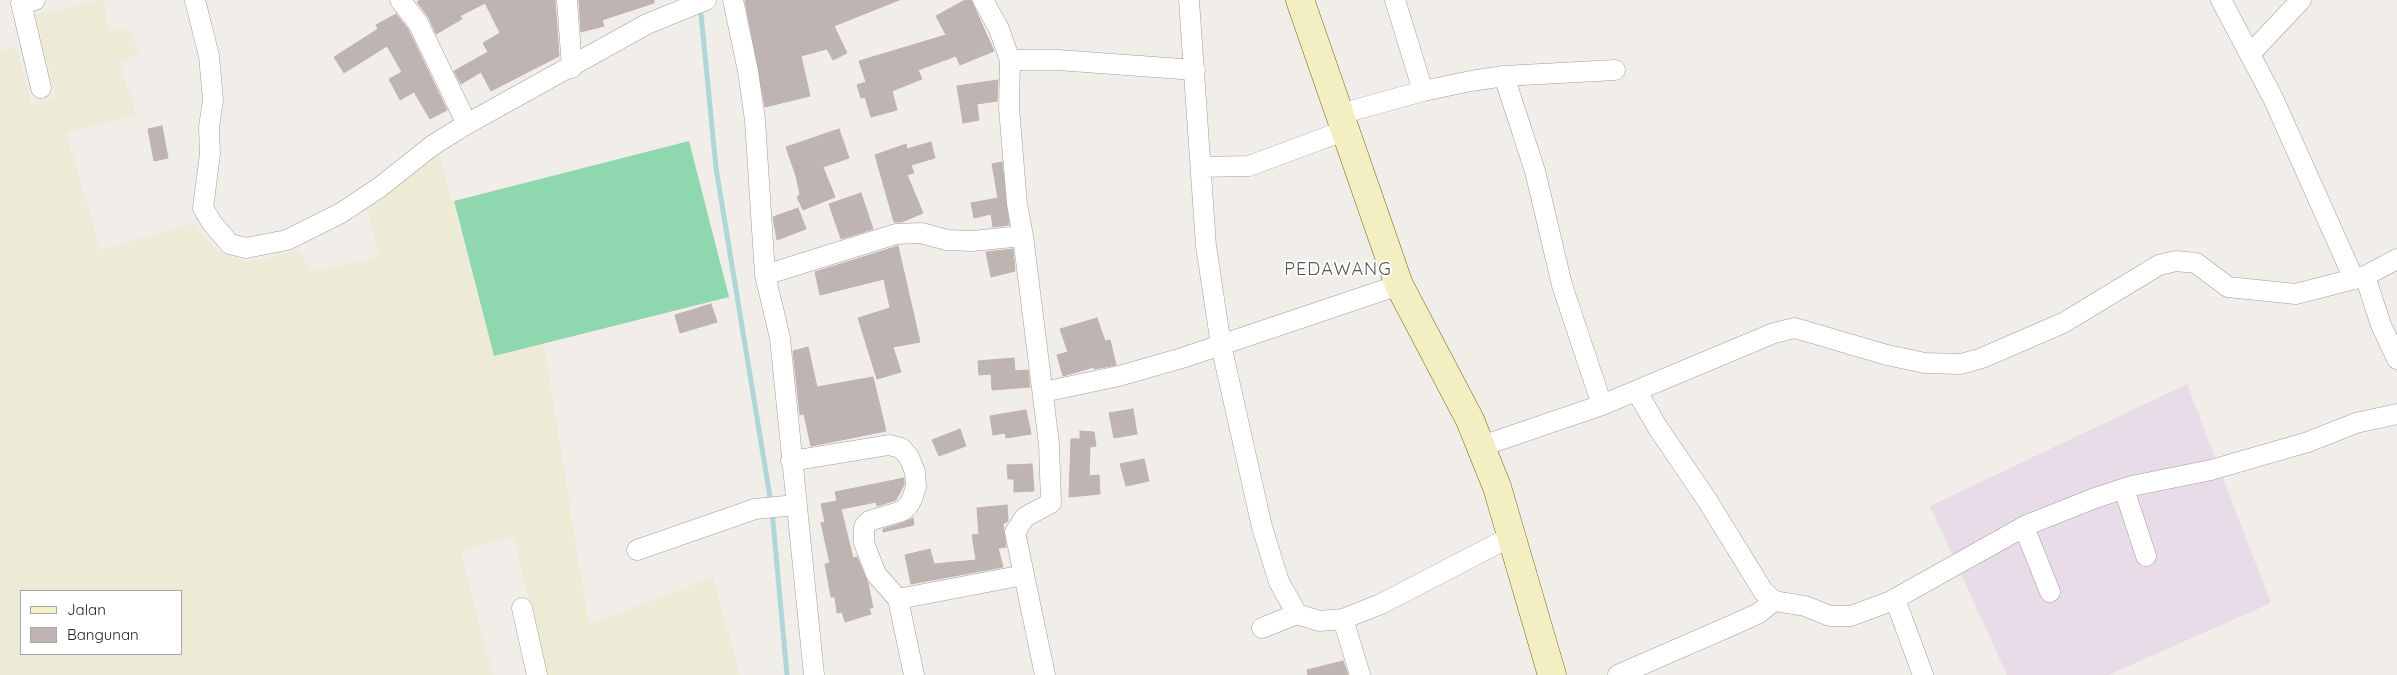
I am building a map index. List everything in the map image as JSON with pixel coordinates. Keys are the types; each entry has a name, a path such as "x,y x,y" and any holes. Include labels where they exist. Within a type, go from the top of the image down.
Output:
{"street":[{"path":"195,0 209,56 213,100 209,127 210,154 203,208 230,244 246,248 286,240 342,213 380,187 433,145 467,124 531,87 572,68 646,24 706,0"},
{"path":"400,0 418,23 467,124"},
{"path":"567,0 572,68"},
{"path":"734,0 748,71 755,120 765,275 780,338 791,462 790,506 801,534 814,675"},
{"path":"982,0 999,29 1010,60 1009,108 1017,204 1023,236 1049,444 1051,503 1025,517 1016,532 1045,675"},
{"path":"1189,0 1206,246 1221,345 1262,527 1279,582 1297,614"},
{"path":"1300,0 1399,284 1482,446 1512,536 1552,675"},
{"path":"1395,0 1423,91"},
{"path":"2221,0 2277,107 2397,359"},
{"path":"2250,54 2302,0"},
{"path":"26,1 42,88"},
{"path":"1010,60 1058,60 1195,70"},
{"path":"1201,167 1249,166 1343,122 1423,91 1504,76 1615,70"},
{"path":"1504,76 1535,171 1562,285 1602,405"},
{"path":"765,275 896,234 921,234 947,240 972,241 1023,236"},
{"path":"1482,446 1637,392 1774,333 1795,328 1887,355 1925,363 1961,364 1982,358 2063,323 2159,265 2176,261 2196,264 2228,287 2296,294 2359,278 2397,259"},
{"path":"1043,392 1119,376 1221,345 1399,284"},
{"path":"1637,392 1658,428 1708,500 1763,591 1774,601 1805,606 1830,616 1851,616 1895,599 2024,527 2095,498 2124,489 2211,470 2308,442 2356,423 2397,414"},
{"path":"791,462 889,445 901,448 909,457 916,487 912,499 902,511 868,521 864,527 864,543 876,574 898,599 914,675"},
{"path":"2124,489 2146,556"},
{"path":"637,550 762,508 790,506"},
{"path":"2024,527 2050,592"},
{"path":"1262,628 1297,614 1319,620 1343,619 1381,604 1512,536"},
{"path":"898,599 1024,575"},
{"path":"1895,599 1923,675"},
{"path":"1618,675 1735,624 1758,613 1774,601"},
{"path":"522,608 537,675"},
{"path":"1343,619 1360,675"}],"shaded area":[{"path":"104,0 109,31 129,29 140,54 119,62 137,115 66,133 101,250 195,223 215,249 248,262 299,250 311,272 378,257 368,210 439,152 494,356 544,344 589,625 713,577 740,675 546,675 514,536 461,552 493,675 0,675 0,51 16,47 32,105 56,97 35,15"},
{"path":"2187,384 2271,603 2108,675 2007,675 1930,506"}],"green space":[{"path":"689,141 729,297 494,356 454,201"}],"building":[{"path":"420,0 555,0 559,56 491,91 481,72 461,84 454,71 488,52 483,43 500,33 485,3 460,16 462,19 436,34 429,18 417,2"},
{"path":"579,0 654,0 654,3 602,20 604,26 581,32"},
{"path":"745,0 899,0 834,26 847,53 833,60 827,49 801,56 810,96 765,107"},
{"path":"965,0 971,0 994,51 960,65 956,56 918,70 922,79 892,91 897,110 871,117 865,97 861,98 857,85 866,82 859,61 946,35 936,16"},
{"path":"396,14 408,29 447,110 430,119 414,92 400,100 389,79 402,72 387,46 344,73 334,57 378,29 376,25"},
{"path":"998,80 997,101 977,104 979,120 963,123 957,86"},
{"path":"162,126 168,158 154,161 148,129"},
{"path":"839,129 849,158 823,167 835,197 803,210 797,197 800,195 796,176 786,147"},
{"path":"931,142 935,158 911,165 914,173 907,175 923,213 902,222 894,222 875,155 906,144 907,149"},
{"path":"1002,162 1009,225 993,227 991,214 974,218 971,203 998,198 992,164"},
{"path":"861,193 873,229 841,239 829,204"},
{"path":"798,208 806,229 777,240 773,217"},
{"path":"898,246 920,342 893,347 901,372 877,379 858,318 890,308 884,279 820,295 815,272"},
{"path":"1013,249 1015,271 991,277 986,252"},
{"path":"711,304 717,322 680,333 675,315"},
{"path":"1097,318 1105,341 1110,340 1116,365 1094,369 1094,367 1063,376 1057,355 1068,352 1060,329"},
{"path":"808,347 817,387 873,377 886,431 811,446 804,414 800,415 793,351"},
{"path":"1014,358 1015,371 1028,370 1030,387 992,390 991,374 979,375 978,361"},
{"path":"1133,409 1137,434 1114,438 1109,413"},
{"path":"1026,410 1031,434 1006,438 1005,433 993,435 990,416"},
{"path":"960,429 966,446 939,456 932,440"},
{"path":"1080,431 1094,432 1096,446 1090,447 1089,476 1099,475 1100,494 1069,497 1071,439 1080,439"},
{"path":"1144,459 1149,481 1126,486 1120,464"},
{"path":"1032,464 1034,491 1014,492 1014,479 1008,479 1007,465"},
{"path":"904,478 904,485 896,500 877,506 876,502 841,509 853,558 857,557 868,583 873,608 869,608 871,614 845,622 842,612 837,613 835,597 831,597 825,564 830,563 821,523 825,522 821,504 837,501 835,492"},
{"path":"1007,505 1008,521 1003,524 1006,547 998,548 1003,567 911,584 905,555 930,549 934,564 976,560 972,535 979,534 977,508"},
{"path":"913,518 914,525 883,532 883,529"},
{"path":"1343,661 1348,675 1308,675 1307,670"}],"waterway":[{"path":"701,14 716,168 771,503"},
{"path":"772,511 787,675"}],"district":[{"name":"PEDAWANG","path":"1338,270"}]}
